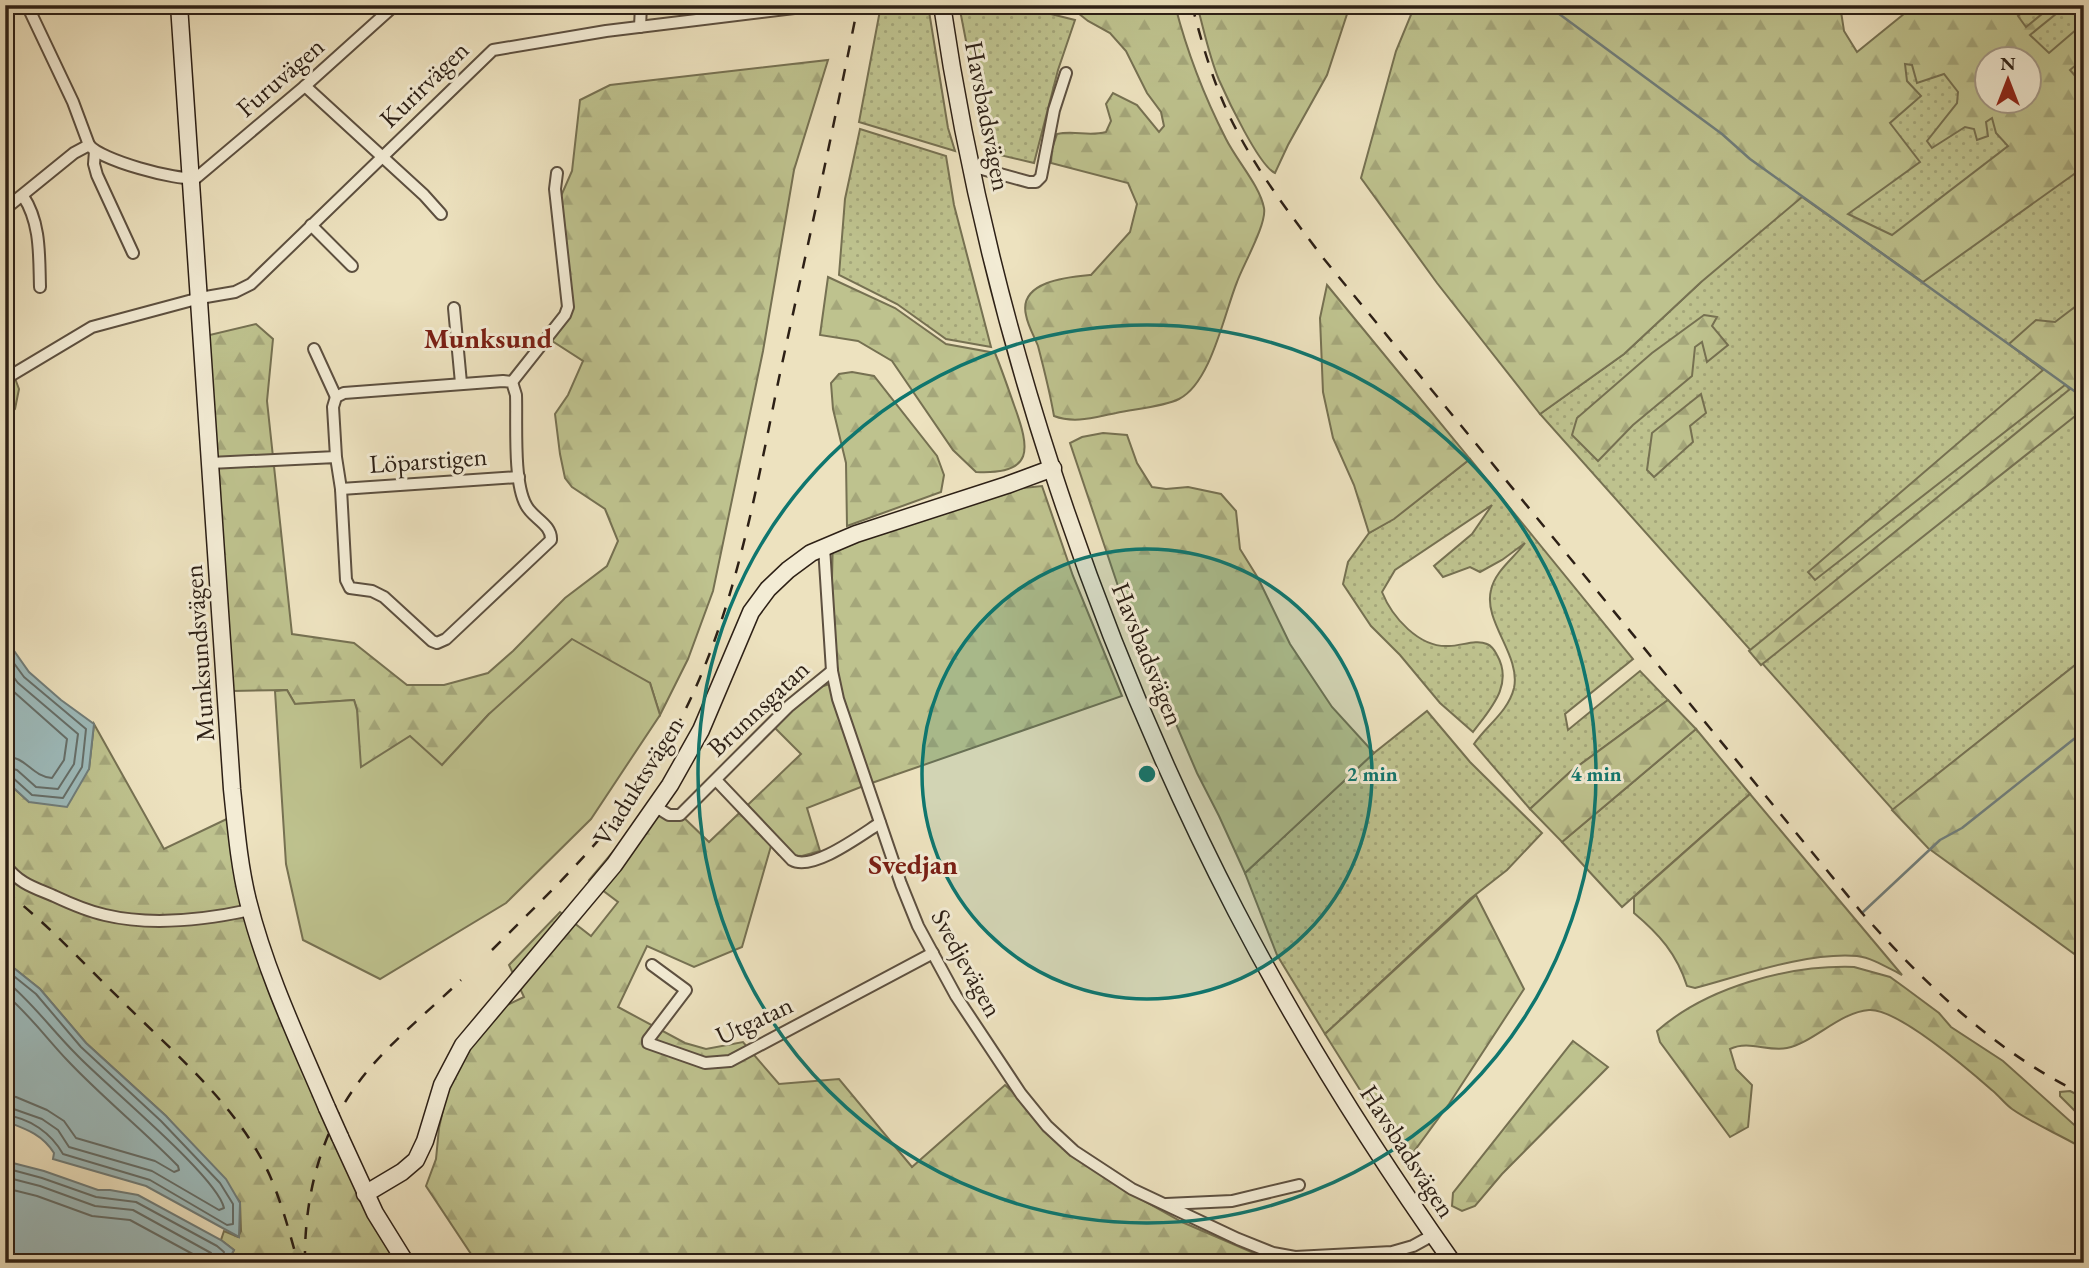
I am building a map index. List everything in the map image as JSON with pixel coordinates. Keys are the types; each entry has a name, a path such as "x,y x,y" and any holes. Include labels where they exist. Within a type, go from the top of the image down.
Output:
{"street":[{"path":"27,5 73,102 92,148 97,175 133,253"},
{"name":"Munksundsvägen","path":"179,5 238,848 250,910 276,990 365,1194 406,1263"},
{"name":"Furuvägen","path":"191,178 201,174 395,5"},
{"path":"640,27 641,5"},
{"name":"Kurirvägen","path":"5,379 92,327 200,298 235,292 251,284 493,50 640,27 819,5"},
{"name":"Havsbadsvägen","path":"942,5 971,166 1002,297 1053,468 1113,638 1150,726 1237,912 1312,1048 1452,1263"},
{"path":"971,166 1029,182 1035,182 1041,177 1054,110 1066,73"},
{"path":"304,86 380,158 424,195 440,214"},
{"path":"5,209 74,153 92,148 155,172 178,178 191,178"},
{"path":"512,382 567,309 568,297 555,189 557,173"},
{"path":"23,196 32,211 36,229 40,288"},
{"path":"311,225 352,266"},
{"path":"454,308 461,383"},
{"path":"314,349 336,397 333,407 346,580 350,588 372,591 384,597 426,638 437,643 446,639 551,540 547,527 526,506 519,477 516,395 512,382"},
{"path":"336,397 344,393 461,383 512,382"},
{"path":"210,463 336,457"},
{"name":"Viaduktsvägen","path":"365,1194 391,1179 415,1160 421,1150 442,1085 463,1045 614,865 656,807 701,730 751,612 768,589 788,570 824,547 1053,468"},
{"name":"Löparstigen","path":"341,489 519,477"},
{"name":"Svedjevägen","path":"824,547 832,671 838,699 901,884 933,953 970,1017 1021,1094 1047,1126 1074,1151 1103,1172 1163,1205 1238,1239 1297,1260 1392,1252 1413,1246 1433,1235"},
{"name":"Brunnsgatan","path":"656,807 669,815 680,815 789,706 832,671"},
{"name":"Brunnsgatan","path":"716,780 793,861 807,863 822,857 880,823"},
{"path":"5,865 17,880 79,907 106,915 164,921 250,910"},
{"name":"Utgatan","path":"652,965 686,990 648,1043 692,1060 716,1063 730,1061 933,953"},
{"path":"1163,1205 1232,1201 1299,1185"}],"green space":[{"path":"881,5 928,5 948,128 955,151 859,122"},
{"path":"959,5 1042,5 1039,11 1075,20 1058,70 1034,163 991,153 986,144"},
{"path":"1078,5 1175,5 1210,107 1258,191 1264,215 1208,363 1190,391 1165,404 1077,420 1054,416 1038,346 1026,315 1026,304 1037,288 1047,283 1091,275 1130,232 1137,204 1128,183 1051,163 1052,149 1057,134 1106,132 1111,121 1106,104 1113,93 1137,105 1159,132 1164,126 1161,112 1147,93 1126,51 1110,33 1078,13"},
{"path":"1197,5 1350,5 1327,75 1275,173 1268,168 1252,145 1223,89 1212,62"},
{"path":"1415,5 1794,5 1794,9 1800,5 1840,5 1844,31 1857,52 1915,5 2031,5 2018,16 2026,27 2053,5 2067,5 2030,35 2042,46 1974,46 1974,116 2044,116 2044,48 2049,53 2084,23 2084,58 2070,70 2084,86 2084,167 1923,282 1802,197 1700,283 1624,354 1540,414 1437,283 1361,178 1396,51","holes":["1905,64 1912,65 1917,83 1944,74 1958,92 1957,103 1927,141 1932,148 1965,127 1974,129 1977,140 1988,136 1986,122 1992,118 1996,133 2008,146 1892,235 1848,214 1920,162 1890,123 1921,96 1907,81"]},
{"path":"1915,5 2084,5 2084,658 1893,810 1540,414 1624,354 1700,283 1885,58"},
{"path":"828,60 794,170 763,351 713,591 688,659 660,715 650,683 489,714 442,765 360,767 354,700 295,704 287,690 232,691 197,338 256,324 273,339 267,401 292,634 354,643 407,685 444,685 488,673 565,598 607,566 618,541 605,509 572,487 565,478 555,414 568,395 583,361 549,339 557,326 567,288 561,196 572,171 580,100 610,85"},
{"path":"860,129 946,156 954,205 991,347 946,339 897,304 839,275 845,199"},
{"path":"828,277 895,308 946,344 995,353 1023,434 1025,446 1018,464 995,472 976,472 953,450 892,361 858,341 820,335"},
{"path":"1327,285 1470,459 1394,519 1369,533 1354,485 1333,438 1323,392 1320,318"},
{"path":"2084,300 2084,409 1761,665 1749,651 2070,389 2065,385 1815,580 1808,572 2043,370 2009,344 2036,320 2055,322"},
{"path":"1704,315 1717,317 1712,326 1728,345 1707,362 1702,342 1695,347 1692,376 1633,425 1598,461 1572,435 1577,418 1652,353"},
{"path":"852,372 874,376 937,456 944,475 941,492 847,526 846,463 833,409 831,383 839,374"},
{"path":"13,373 19,389 15,409 5,418 5,378"},
{"path":"1701,394 1706,413 1690,426 1693,442 1654,477 1647,470 1652,433"},
{"path":"1103,433 1127,435 1137,463 1152,487 1188,487 1221,494 1236,511 1240,549 1258,578 1290,644 1332,707 1374,753 1245,873 1197,773 1122,598 1070,443 1082,437"},
{"path":"1470,459 1633,659 1565,714 1568,730 1640,671 1668,700 1570,772 1530,809 1474,744 1507,704 1514,688 1512,663 1492,614 1490,602 1496,577 1525,543 1480,572 1470,567 1443,577 1434,566 1472,534 1492,505 1395,570 1382,592 1400,621 1427,642 1449,646 1483,643 1494,650 1502,666 1501,686 1493,705 1473,732 1440,703 1400,655 1371,626 1343,584 1348,562 1369,533 1393,519"},
{"path":"1042,486 1073,576 1122,696 807,808 820,851 802,856 779,855 771,846 742,947 694,967 647,946 618,1007 685,1043 706,1049 743,1042 779,1084 839,1079 912,1167 1005,1085 1121,1188 1182,1222 1277,1263 477,1263 426,1186 436,1159 439,1128 450,1079 495,1011 524,997 509,965 560,912 591,936 618,902 589,880 649,809 678,812 709,842 801,754 771,724 814,689 839,681 831,619 833,537 995,491"},
{"path":"572,639 650,683 660,715 591,819 506,903 380,979 303,940 286,864 275,691 287,690 295,704 354,700 361,767 410,736 442,765 489,714"},
{"path":"2084,658 2084,961 1928,848 1892,810"},
{"path":"1668,700 1696,729 1562,842 1530,809 1570,772"},
{"path":"1427,711 1470,762 1542,833 1507,870 1470,899 1325,1034 1277,955 1245,873 1374,753"},
{"path":"94,724 164,849 233,816 287,1025 409,1263 227,1263 234,1250 221,1240 224,1231 238,1237 241,1231 240,1202 166,1116 86,1043 40,989 5,961 5,780 29,802 89,769"},
{"path":"1696,729 1750,794 1622,907 1562,842"},
{"path":"1750,794 1902,975 1857,956 1817,957 1695,988 1687,986 1666,945 1634,913 1634,897"},
{"path":"1476,895 1524,989 1449,1104 1409,1158 1382,1125 1325,1034"},
{"path":"1854,967 1890,977 1939,1013 1951,1027 2003,1061 2080,1130 2077,1145 2012,1109 1915,1029 1882,1012 1869,1010 1848,1016 1807,1040 1787,1048 1744,1046 1730,1049 1736,1069 1752,1085 1748,1127 1730,1137 1660,1042 1657,1031 1700,1002 1750,982 1802,970"},
{"path":"1573,1041 1608,1067 1502,1174 1475,1206 1462,1211 1452,1206 1453,1193"},
{"path":"2070,1091 2084,1098 2084,1120 2060,1096 2060,1092"}],"water":[{"path":"5,638 29,672 94,724 89,769 67,807 29,802 5,780"},
{"path":"5,961 40,989 86,1043 166,1116 226,1179 240,1203 239,1237 146,1186 53,1159 54,1153 39,1137 5,1121"},
{"path":"5,1161 98,1190 138,1195 221,1240 234,1250 227,1263 5,1263"}],"waterway":[{"path":"1547,5 1722,134 1750,159 2084,398"},
{"path":"1862,913 1940,840 1962,828 2084,731"}],"railway":[{"path":"492,950 588,852 631,800 669,741 710,654 750,518 858,5"},
{"path":"1192,5 1211,70 1237,131 1267,181 1324,259 1886,940 1937,991 1992,1038 2021,1059 2084,1095"},
{"path":"5,891 65,945 184,1061 224,1104 257,1151 270,1176 298,1263"},
{"path":"305,1263 307,1218 316,1173 322,1151 341,1109 377,1060 461,980"}],"district":[{"name":"Munksund","path":"488,338"},
{"name":"Svedjan","path":"913,864"}]}
